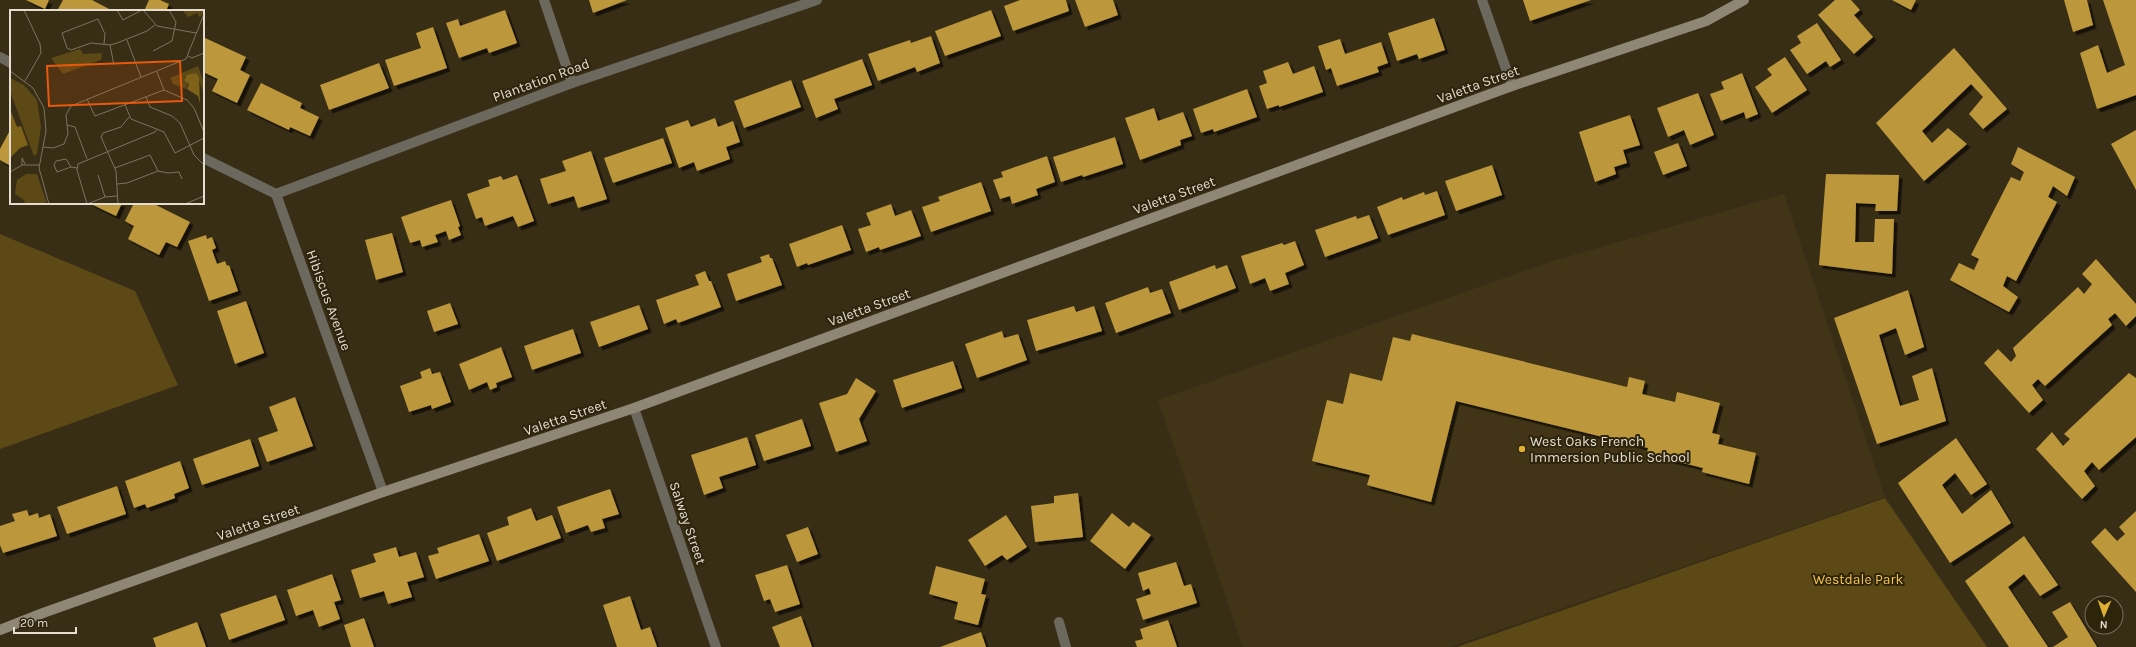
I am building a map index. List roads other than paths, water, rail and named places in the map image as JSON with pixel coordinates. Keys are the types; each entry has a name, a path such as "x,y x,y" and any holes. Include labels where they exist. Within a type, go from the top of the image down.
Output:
{"street":[{"path":"544,0 572,83"},
{"name":"Plantation Road","path":"276,194 572,83 818,0"},
{"path":"1482,0 1512,86"},
{"name":"Valetta Street","path":"0,630 43,613 383,492 634,408 1512,86 1706,21 1744,0"},
{"path":"0,57 10,62"},
{"path":"204,158 276,194"},
{"name":"Hibiscus Avenue","path":"276,194 383,492"},
{"name":"Salway Street","path":"634,408 716,647"},
{"path":"1059,622 1066,647"}],"place":[{"name":"West Oaks French Immersion Public School","path":"1522,449"}],"park label":[{"name":"Westdale Park","path":"1858,579"}]}
